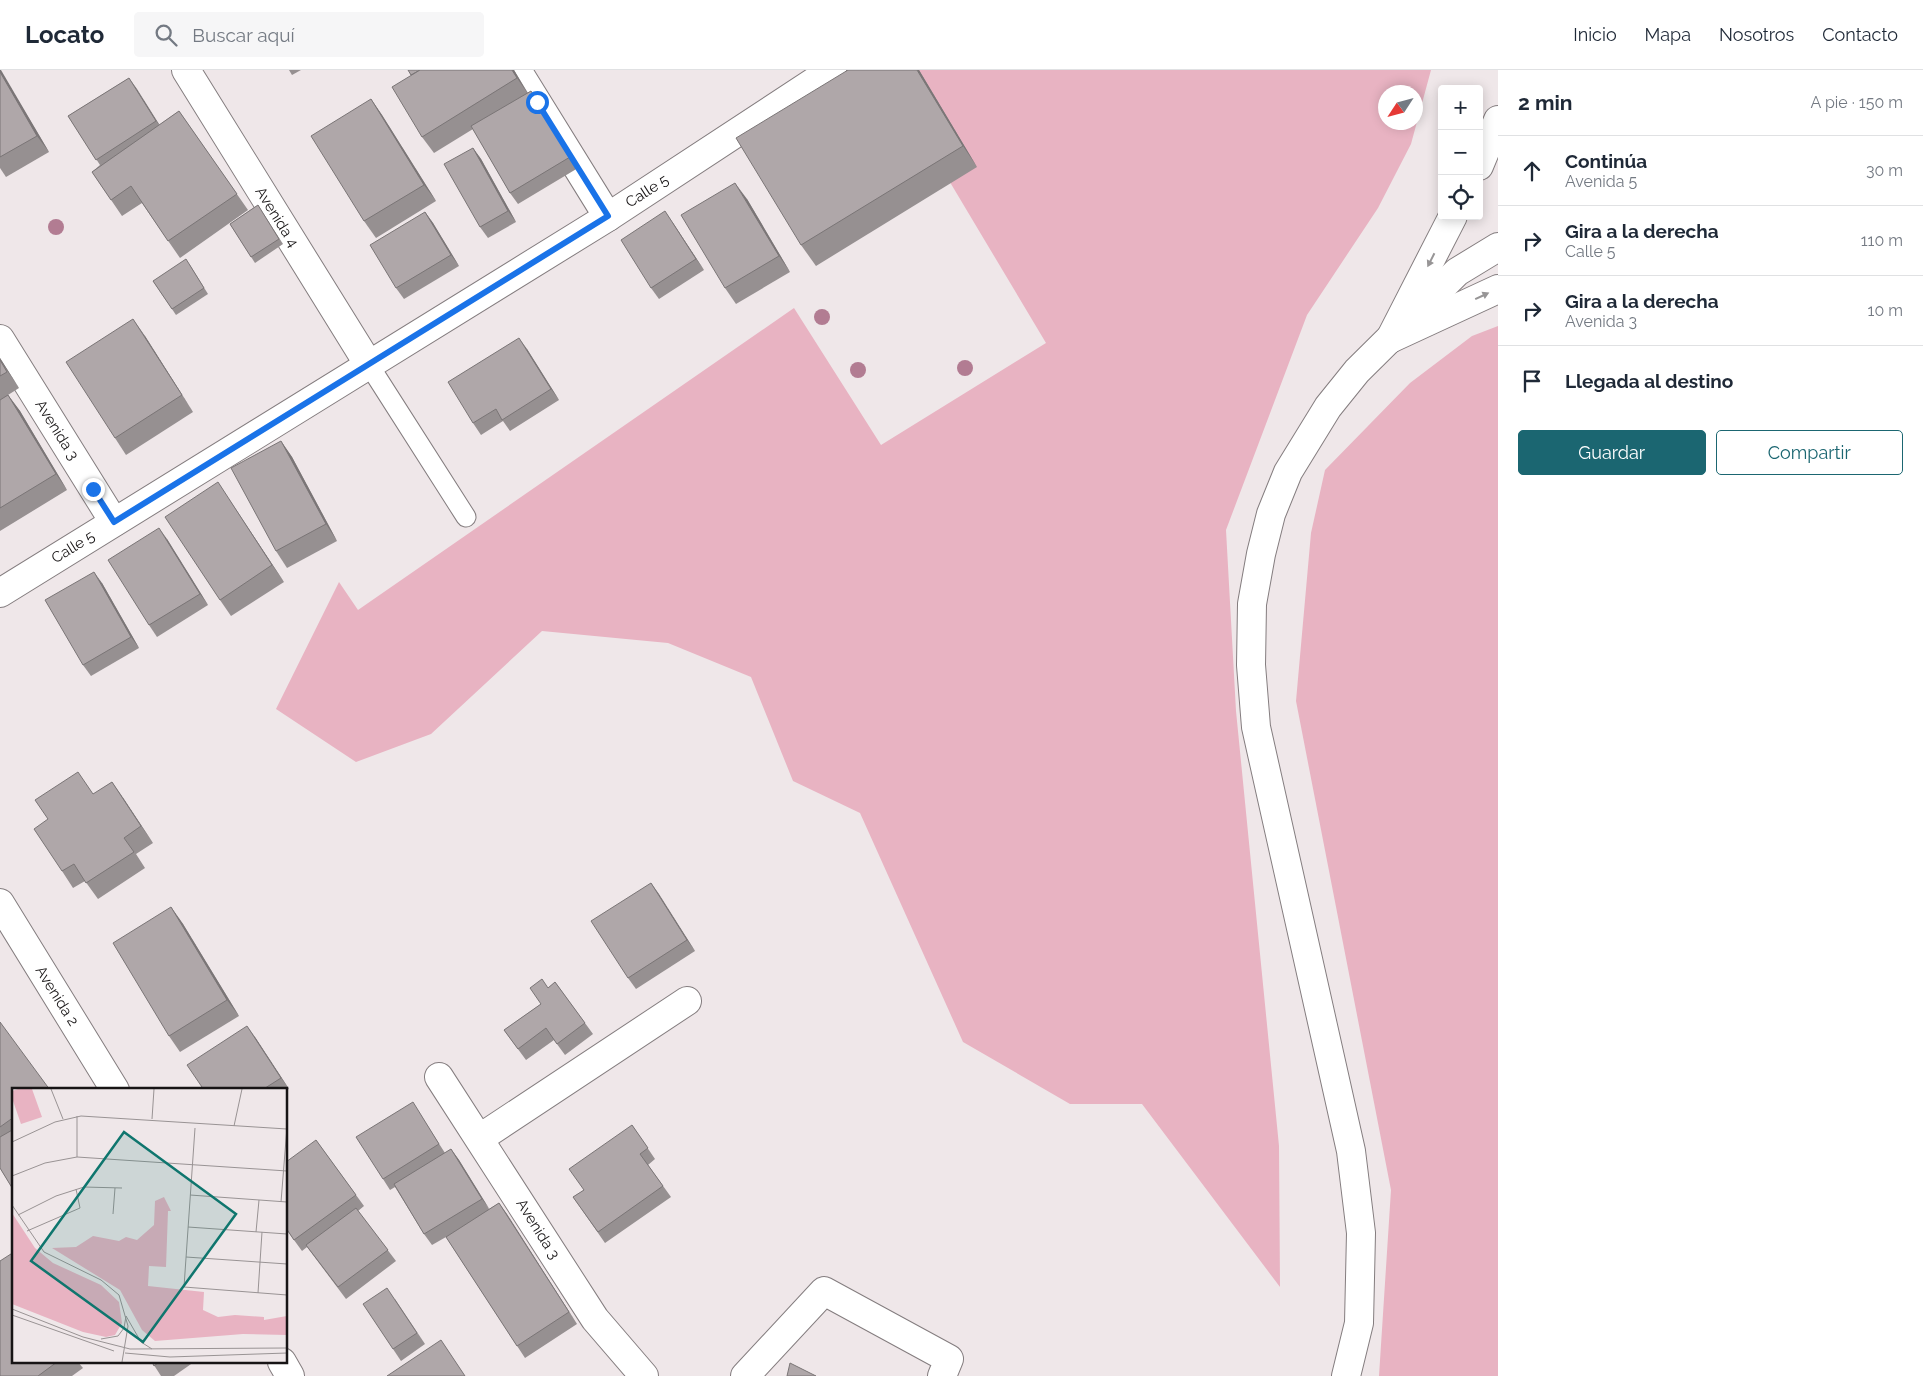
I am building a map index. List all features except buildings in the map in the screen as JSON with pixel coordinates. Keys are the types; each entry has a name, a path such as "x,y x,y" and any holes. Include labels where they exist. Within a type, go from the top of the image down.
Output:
{"main road":[{"name":"Avenida 4","path":"186,70 369,365"},
{"path":"517,70 608,216"},
{"name":"Calle 5","path":"0,593 608,216 832,70"},
{"path":"1483,156 1498,120"},
{"path":"1390,338 1451,220"},
{"path":"1346,1376 1359,1323 1361,1233 1351,1151 1256,727 1251,664 1252,604 1261,554 1271,514 1288,472 1328,407 1390,338 1458,272 1498,247"},
{"path":"1390,338 1498,289"},
{"name":"Avenida 3","path":"0,339 114,522"},
{"name":"Avenida 2","path":"0,903 114,1088"},
{"path":"480,1138 687,1001"},
{"name":"Avenida 3","path":"439,1077 480,1138 595,1320 644,1376"},
{"path":"744,1376 824,1292 949,1359 942,1376"},
{"path":"283,1364 290,1376"}],"lane":[{"path":"369,365 466,517"}],"shaded area":[{"path":"883,70 1431,70 1423,100 1423,85 1378,85 1378,130 1415,130 1411,144 1378,208 1307,315 1226,530 1236,711 1279,1146 1280,1287 1142,1104 1070,1104 963,1042 860,813 793,781 751,677 668,643 542,631 431,734 356,762 276,709 339,582 358,610 794,308 881,445 1046,343"},
{"path":"1498,326 1498,1376 1379,1376 1391,1190 1296,701 1311,533 1325,470 1410,383 1472,336"}],"route":[{"path":"93,489 114,522 608,216 537,102"}]}
